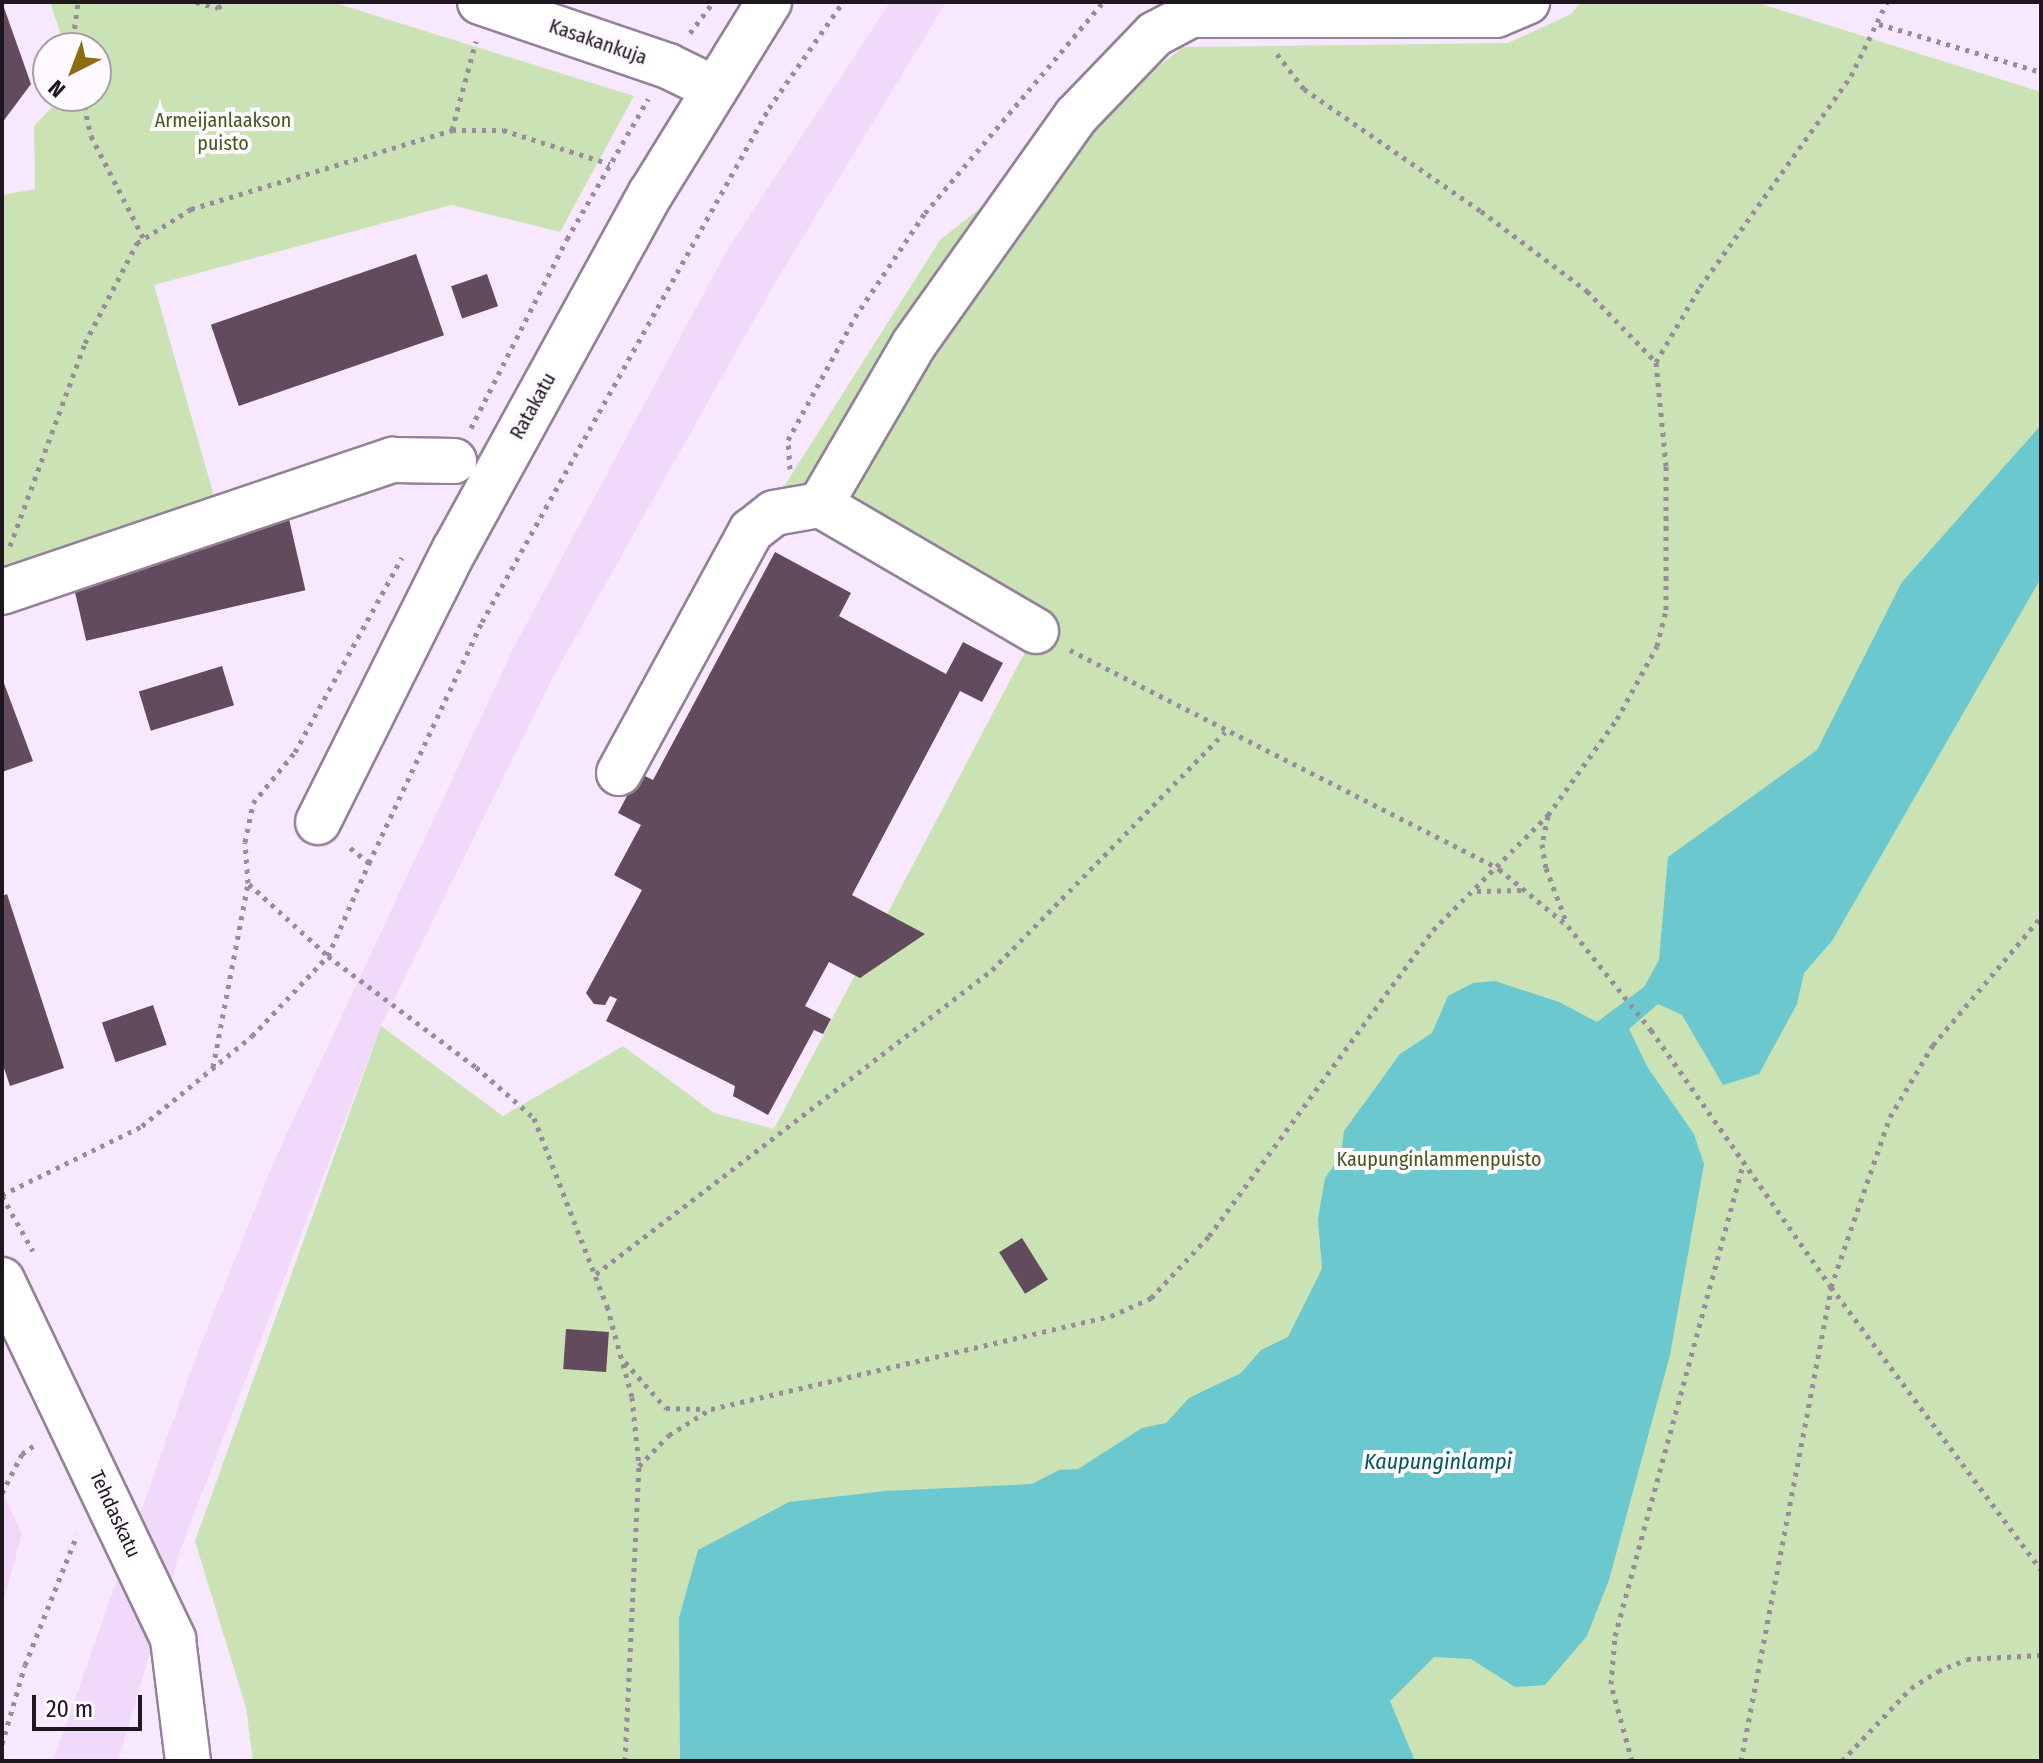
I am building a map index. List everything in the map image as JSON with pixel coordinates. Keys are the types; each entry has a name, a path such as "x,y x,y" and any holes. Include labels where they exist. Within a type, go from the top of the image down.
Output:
{"street":[{"name":"Ratakatu","path":"318,822 455,549 713,88 769,2"},
{"path":"820,505 914,344 1076,116 1155,34 1191,15 1243,11 1496,15 1527,2"},
{"name":"Kasakankuja","path":"479,19 668,66 713,88"},
{"path":"5,572 393,460 454,461"},
{"path":"619,773 751,531 774,513 820,505 1036,631"},
{"name":"Tehdaskatu","path":"2,1280 173,1639 188,1761"}],"path":[{"path":"74,32 78,2"},
{"path":"196,2 218,8 225,2"},
{"path":"2,1195 142,1126 252,1036 328,956 490,608 769,108 843,2"},
{"path":"820,505 790,470 788,440 855,317 925,213 1103,2"},
{"path":"622,1358 666,1408 711,1409 1111,1316 1151,1298 1209,1236 1433,930 1499,869 1548,815 1617,719 1660,634 1666,610 1666,466 1656,362 1700,287 1851,76 1879,24 1887,2"},
{"path":"1243,11 1304,89 1481,211 1575,282 1656,362"},
{"path":"452,130 479,19"},
{"path":"1879,24 2041,72"},
{"path":"86,112 91,136 144,239"},
{"path":"5,572 85,343 137,243 191,209 452,130 503,130 610,164"},
{"path":"1036,631 1225,732 1499,869 1568,926 1651,1030 1831,1287 2041,1570"},
{"path":"596,1274 992,970 1225,732"},
{"path":"1548,815 1542,844 1546,868 1568,926"},
{"path":"318,822 369,863"},
{"path":"248,883 328,956 476,1067 534,1118 596,1274 632,1397 639,1466 625,1761"},
{"path":"1475,891 1528,890"},
{"path":"1741,1761 1831,1287 1890,1117 1933,1045 2041,917"},
{"path":"1632,1761 1611,1684 1615,1636 1744,1162"},
{"path":"639,1466 669,1435 711,1409"},
{"path":"2,1493 22,1454 41,1440"},
{"path":"2,1744 25,1665 78,1532"},
{"path":"1842,1761 1900,1698 1938,1671 1967,1659 2041,1655"}],"shaded area":[{"path":"890,2 946,2 769,293 552,679 381,1026 181,1548 118,1761 53,1761 191,1370 271,1168 514,647 726,252"},
{"path":"2,1492 22,1534 2,1606"}],"green space":[{"name":"Armeijanlaakson puisto","path":"50,2 332,2 634,96 560,232 451,205 154,285 217,507 2,585 2,195 35,189 34,126 48,112 112,112 112,32 60,32"},
{"name":"Kaupunginlammenpuisto","path":"1581,2 1755,2 2041,92 2041,1761 253,1761 246,1708 195,1541 381,1026 503,1116 623,1046 714,1113 774,1129 1036,631 778,496 940,240 1183,47 1508,43 1571,14"}],"water":[{"name":"Kaupunginlampi","path":"2041,425 2041,578 1832,941 1804,973 1797,1004 1759,1074 1723,1085 1682,1015 1658,1004 1629,1029 1648,1068 1694,1134 1704,1164 1670,1355 1609,1580 1587,1636 1545,1685 1515,1687 1471,1659 1434,1657 1390,1701 1415,1761 680,1761 679,1618 698,1550 789,1502 885,1491 1032,1484 1059,1470 1078,1469 1142,1428 1166,1423 1189,1398 1241,1373 1261,1350 1288,1337 1322,1269 1318,1219 1325,1178 1341,1156 1344,1131 1400,1054 1432,1033 1448,996 1473,983 1495,981 1559,1002 1597,1022 1644,987 1659,960 1668,857 1817,750 1902,582"}],"building":[{"path":"2,2 31,84 2,123"},
{"path":"416,254 444,335 239,406 211,325"},
{"path":"487,274 498,306 462,319 451,286"},
{"path":"289,519 305,590 86,641 70,570"},
{"path":"775,552 851,593 839,616 946,674 963,642 1003,663 982,702 960,691 852,895 925,934 860,978 829,962 805,1006 831,1019 823,1034 814,1030 768,1115 733,1096 735,1086 606,1021 617,999 610,996 605,1005 594,1004 586,993 642,890 614,875 641,825 618,813 639,773 653,780"},
{"path":"222,666 234,705 151,731 139,691"},
{"path":"2,678 33,761 2,772"},
{"path":"7,894 64,1068 10,1086 2,1062 2,896"},
{"path":"153,1005 167,1045 116,1062 102,1023"},
{"path":"1022,1238 1048,1280 1025,1294 999,1252"},
{"path":"566,1329 609,1332 606,1372 563,1369"}]}
